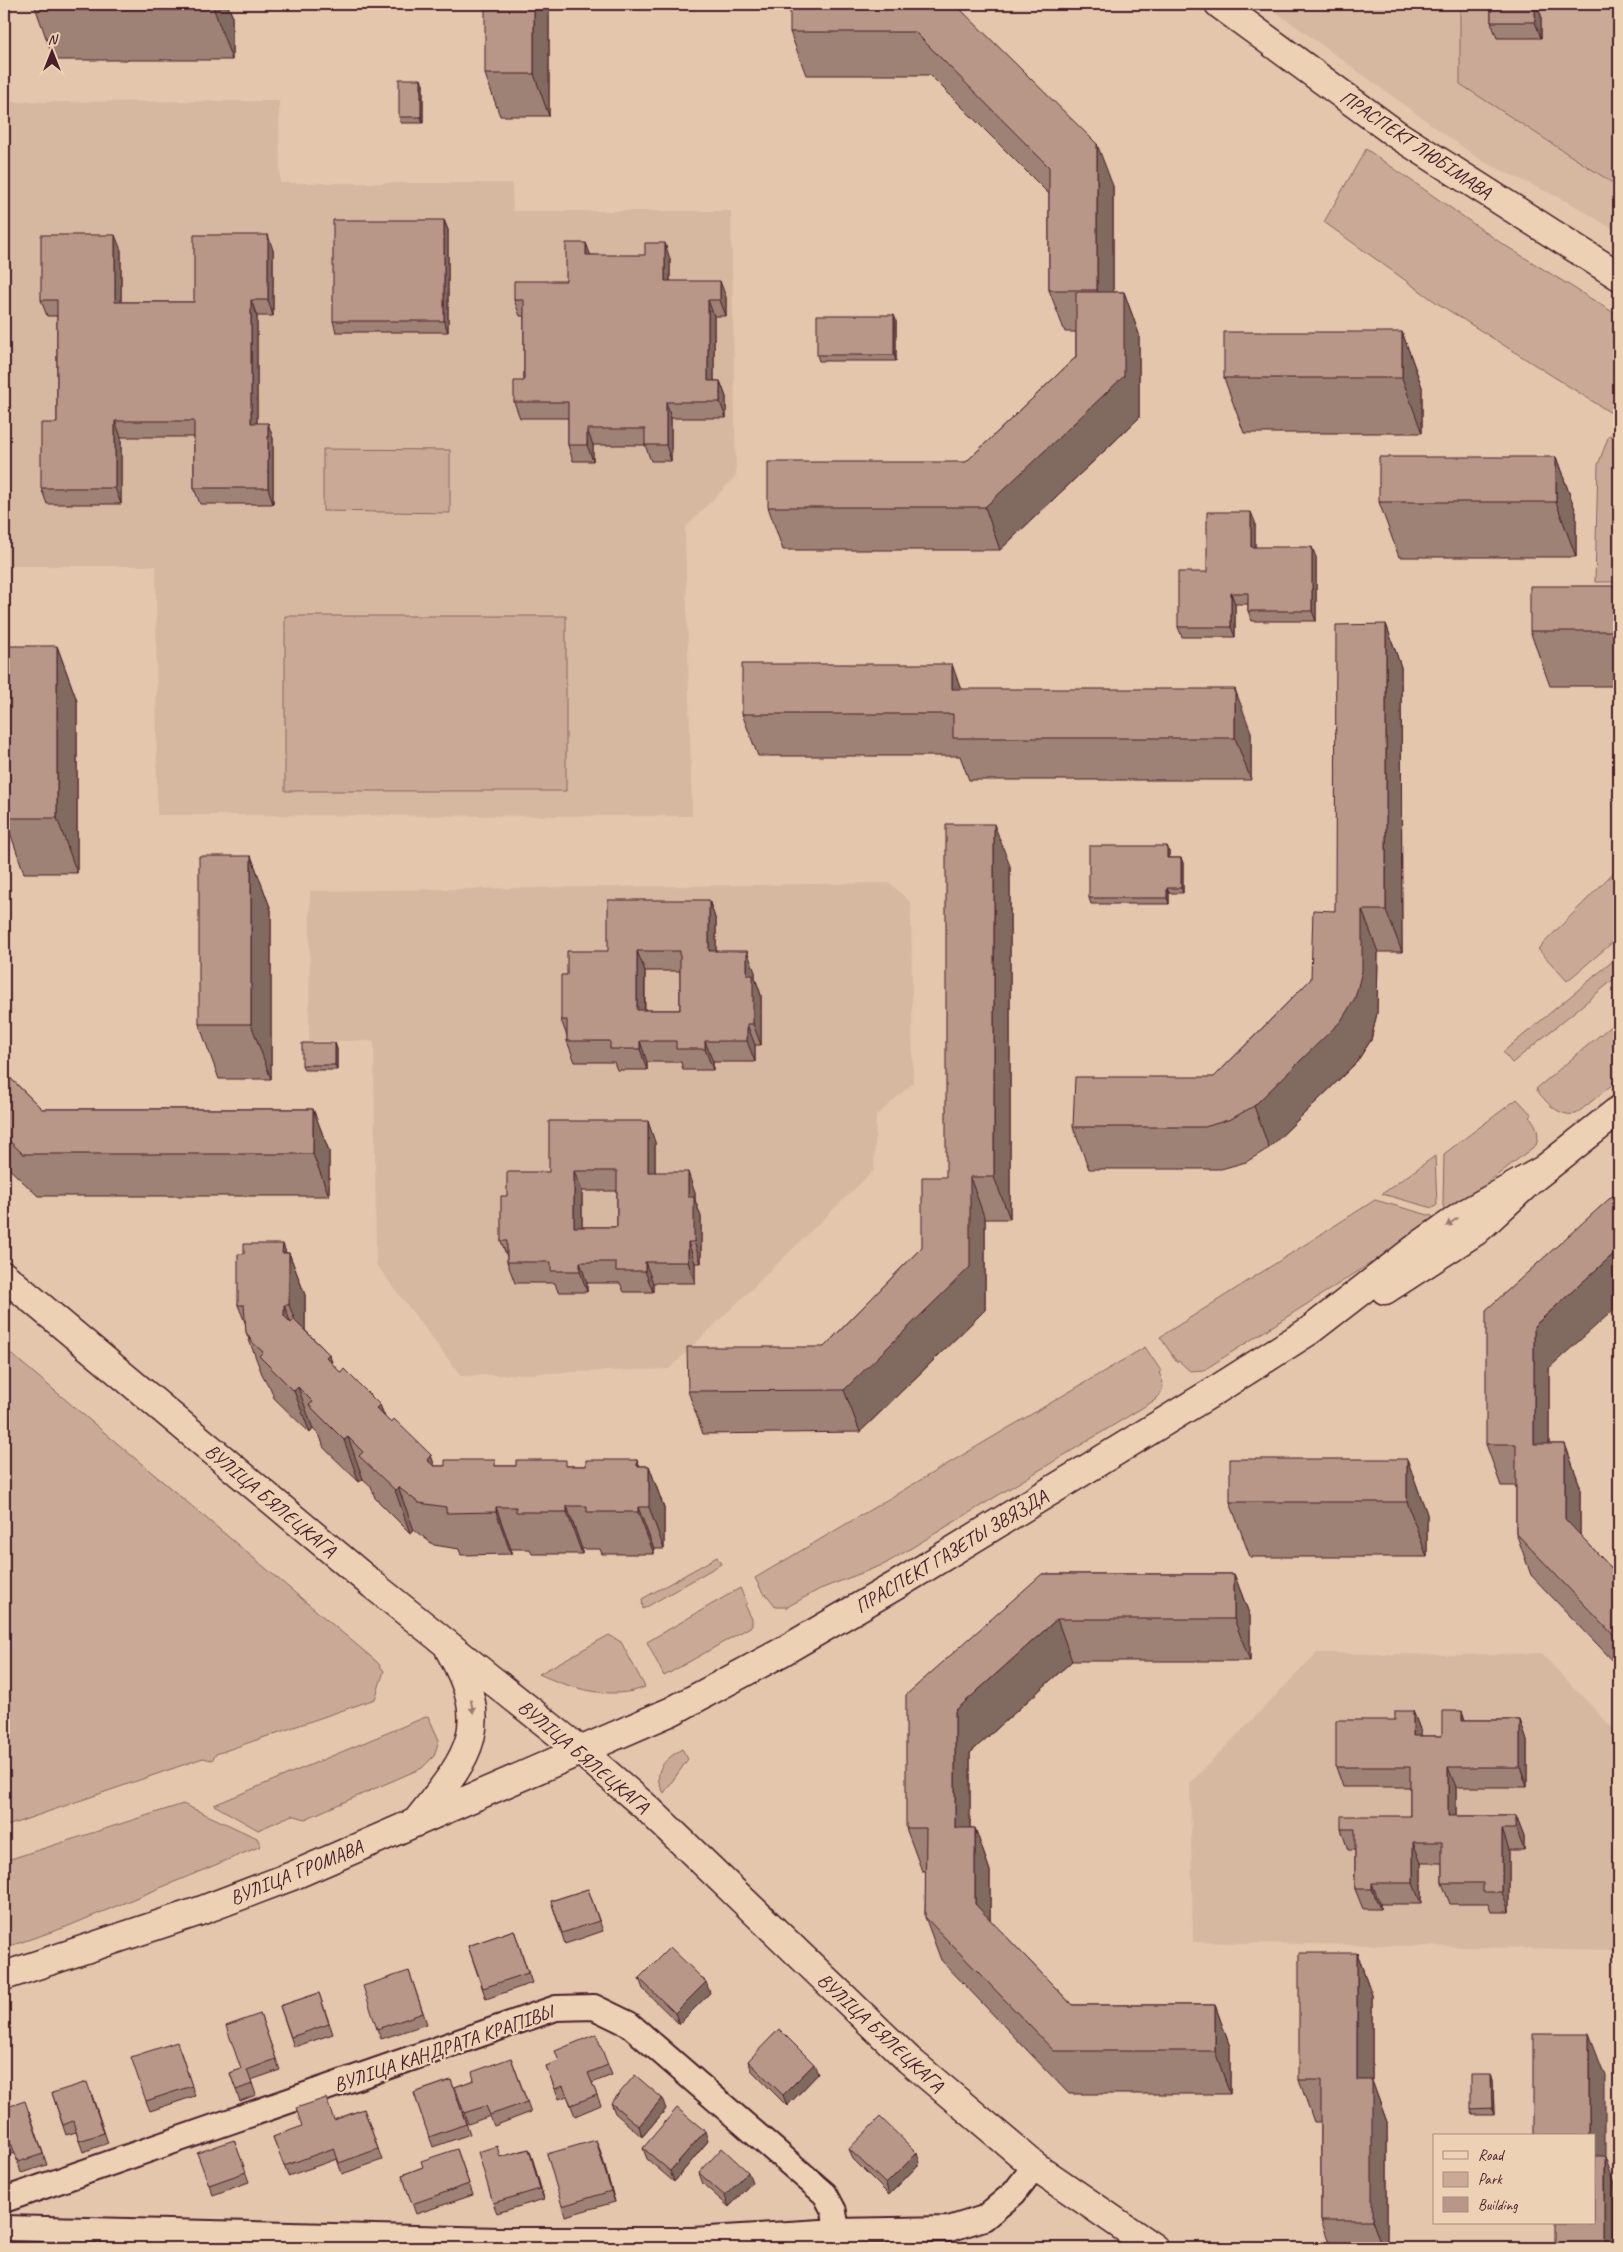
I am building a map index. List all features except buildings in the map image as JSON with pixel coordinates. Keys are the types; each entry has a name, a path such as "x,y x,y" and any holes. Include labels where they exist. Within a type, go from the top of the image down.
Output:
{"main road":[{"name":"ПРАСПЕКТ ЛЮБІМАВА","path":"1219,4 1396,134 1619,276"},
{"name":"ПРАСПЕКТ ГАЗЕТЫ ЗВЯЗДА","path":"582,1752 672,1711 790,1647 1176,1415 1309,1331 1432,1262 1484,1225 1544,1170 1619,1110"},
{"name":"ВУЛІЦА БЯЛЕЦКАГА","path":"4,1276 447,1645 582,1752 648,1809 909,2060 1035,2166 1154,2248"},
{"path":"416,1822 457,1768 472,1739 473,1713 467,1684 447,1645"},
{"name":"ВУЛІЦА ГРОМАВА","path":"4,1976 200,1911 292,1876 582,1752"}],"street":[{"name":"ВУЛІЦА КАНДРАТА КРАПІВЫ","path":"4,2200 556,2008 594,2007 629,2024 825,2194 834,2211 837,2230"},
{"path":"4,2228 500,2240 694,2240 837,2230 949,2229 984,2218 1014,2193 1035,2166"}],"shaded area":[{"path":"1265,4 1619,4 1619,233 1572,204 1484,162"},
{"path":"279,101 280,183 512,183 513,211 731,211 736,476 685,528 692,816 157,815 156,566 6,566 10,102"},
{"path":"890,883 911,903 913,1083 876,1116 874,1170 669,1369 461,1376 376,1264 374,1041 309,1041 310,891"},
{"path":"1317,1653 1454,1655 1541,1653 1619,1735 1619,1950 1193,1942 1190,1783"}],"green space":[{"path":"1460,4 1619,4 1619,187 1460,84"},
{"path":"1366,149 1501,243 1619,316 1619,418 1437,303 1324,222"},
{"path":"1609,435 1619,441 1619,582 1595,582 1598,465"},
{"path":"323,449 450,450 450,513 323,511"},
{"path":"285,616 566,616 566,791 285,791"},
{"path":"1619,867 1619,937 1567,981 1538,949"},
{"path":"1619,956 1619,975 1512,1063 1503,1052"},
{"path":"1619,1019 1619,1079 1576,1114 1564,1113 1553,1108 1536,1089"},
{"path":"1517,1099 1532,1115 1530,1117 1538,1134 1536,1145 1487,1183 1486,1187 1446,1215 1443,1205 1444,1154"},
{"path":"1435,1156 1437,1205 1433,1208 1382,1194"},
{"path":"1375,1200 1432,1216 1434,1219 1377,1264 1371,1263 1204,1370 1190,1371 1179,1361 1177,1362 1160,1337"},
{"path":"1145,1347 1161,1371 1159,1373 1163,1387 1155,1400 885,1564 820,1589 787,1607 776,1607 766,1594 764,1595 755,1578"},
{"path":"4,1348 377,1662 384,1671 375,1699 216,1754 212,1760 203,1758 4,1827"},
{"path":"717,1557 721,1564 643,1609 642,1599"},
{"path":"740,1588 747,1603 745,1605 752,1619 752,1626 664,1676 647,1642"},
{"path":"609,1635 621,1642 645,1687 619,1693 605,1693 577,1688 539,1674"},
{"path":"428,1716 439,1740 434,1756 422,1768 305,1819 292,1815 258,1830 214,1805"},
{"path":"682,1749 688,1759 664,1793 659,1779 661,1767 670,1757"},
{"path":"183,1804 257,1838 261,1846 66,1927 4,1948 4,1861"}]}
